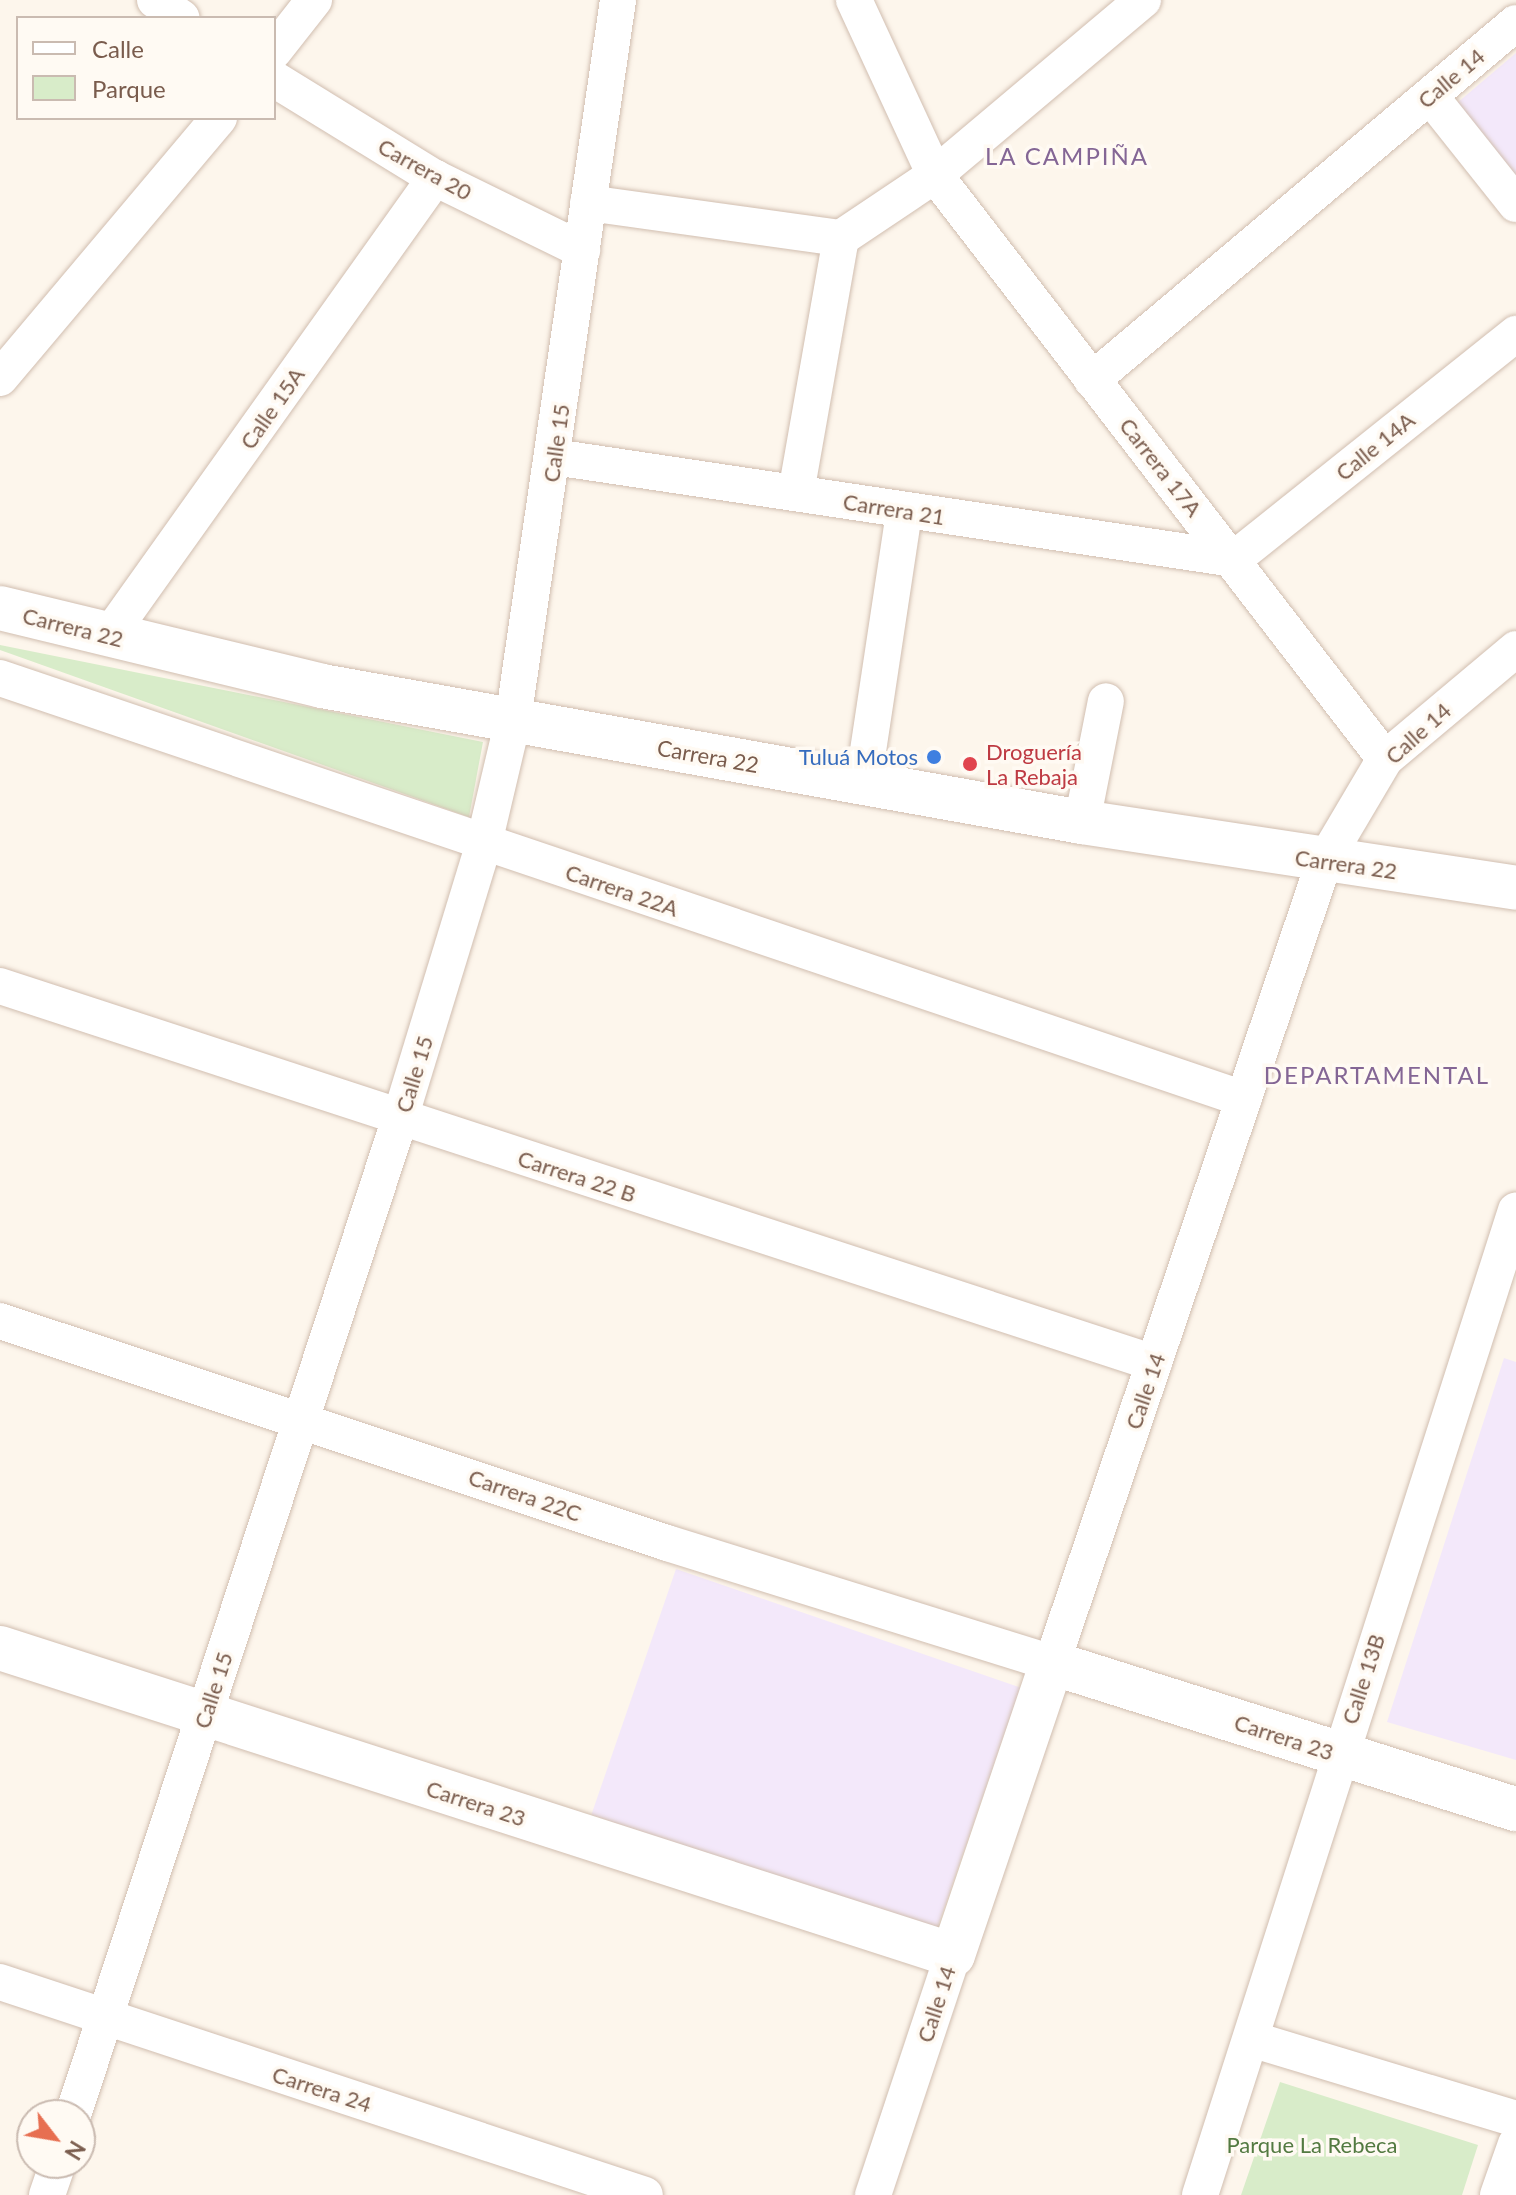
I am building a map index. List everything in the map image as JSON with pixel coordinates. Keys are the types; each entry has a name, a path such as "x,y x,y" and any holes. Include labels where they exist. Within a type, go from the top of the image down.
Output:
{"street":[{"path":"155,0 179,16"},
{"path":"276,48 314,0"},
{"name":"Calle 15","path":"78,2099 400,1118 484,843 513,720 554,457 618,0"},
{"name":"Carrera 17A","path":"854,0 935,175 1234,559 1385,759"},
{"path":"588,203 841,238 935,175 1143,0"},
{"name":"Calle 14","path":"1092,380 1516,23"},
{"name":"Carrera 20","path":"276,80 435,178 582,250"},
{"path":"1430,96 1516,204"},
{"path":"0,378 217,120"},
{"name":"Calle 15A","path":"108,637 435,178"},
{"path":"796,493 841,238"},
{"name":"Calle 14A","path":"1234,559 1516,334"},
{"name":"Carrera 21","path":"554,457 904,512 1234,559"},
{"path":"863,784 904,512"},
{"name":"Carrera 22","path":"0,608 108,637 322,686 1082,822 1324,862 1516,888"},
{"name":"Calle 14","path":"873,2195 1324,862 1385,759 1516,649"},
{"name":"Carrera 22A","path":"0,678 1244,1099"},
{"path":"1082,822 1106,701"},
{"name":"Carrera 22 B","path":"0,986 1154,1363"},
{"name":"Calle 13B","path":"1200,2195 1339,1754 1515,1215"},
{"name":"Carrera 22C","path":"0,1321 667,1543 1052,1663"},
{"name":"Carrera 23","path":"0,1648 953,1955"},
{"name":"Carrera 23","path":"1052,1663 1516,1809"},
{"name":"Carrera 24","path":"0,1982 645,2195"},
{"path":"1251,2039 1516,2119"},
{"path":"1498,2195 1516,2144"}],"shaded area":[{"path":"1516,53 1516,188 1450,109"},
{"path":"1504,1358 1516,1362 1516,1760 1387,1722"},
{"path":"676,1569 1020,1688 936,1933 591,1815"}],"green space":[{"path":"0,645 483,742 469,817 0,650"},
{"name":"Parque La Rebeca","path":"1280,2082 1478,2145 1462,2195 1241,2195"}],"place":[{"name":"Tuluá Motos","path":"934,757"},
{"name":"Droguería La Rebaja","path":"970,764"}],"district":[{"name":"LA CAMPIÑA","path":"1067,156"},
{"name":"DEPARTAMENTAL","path":"1377,1075"}]}
